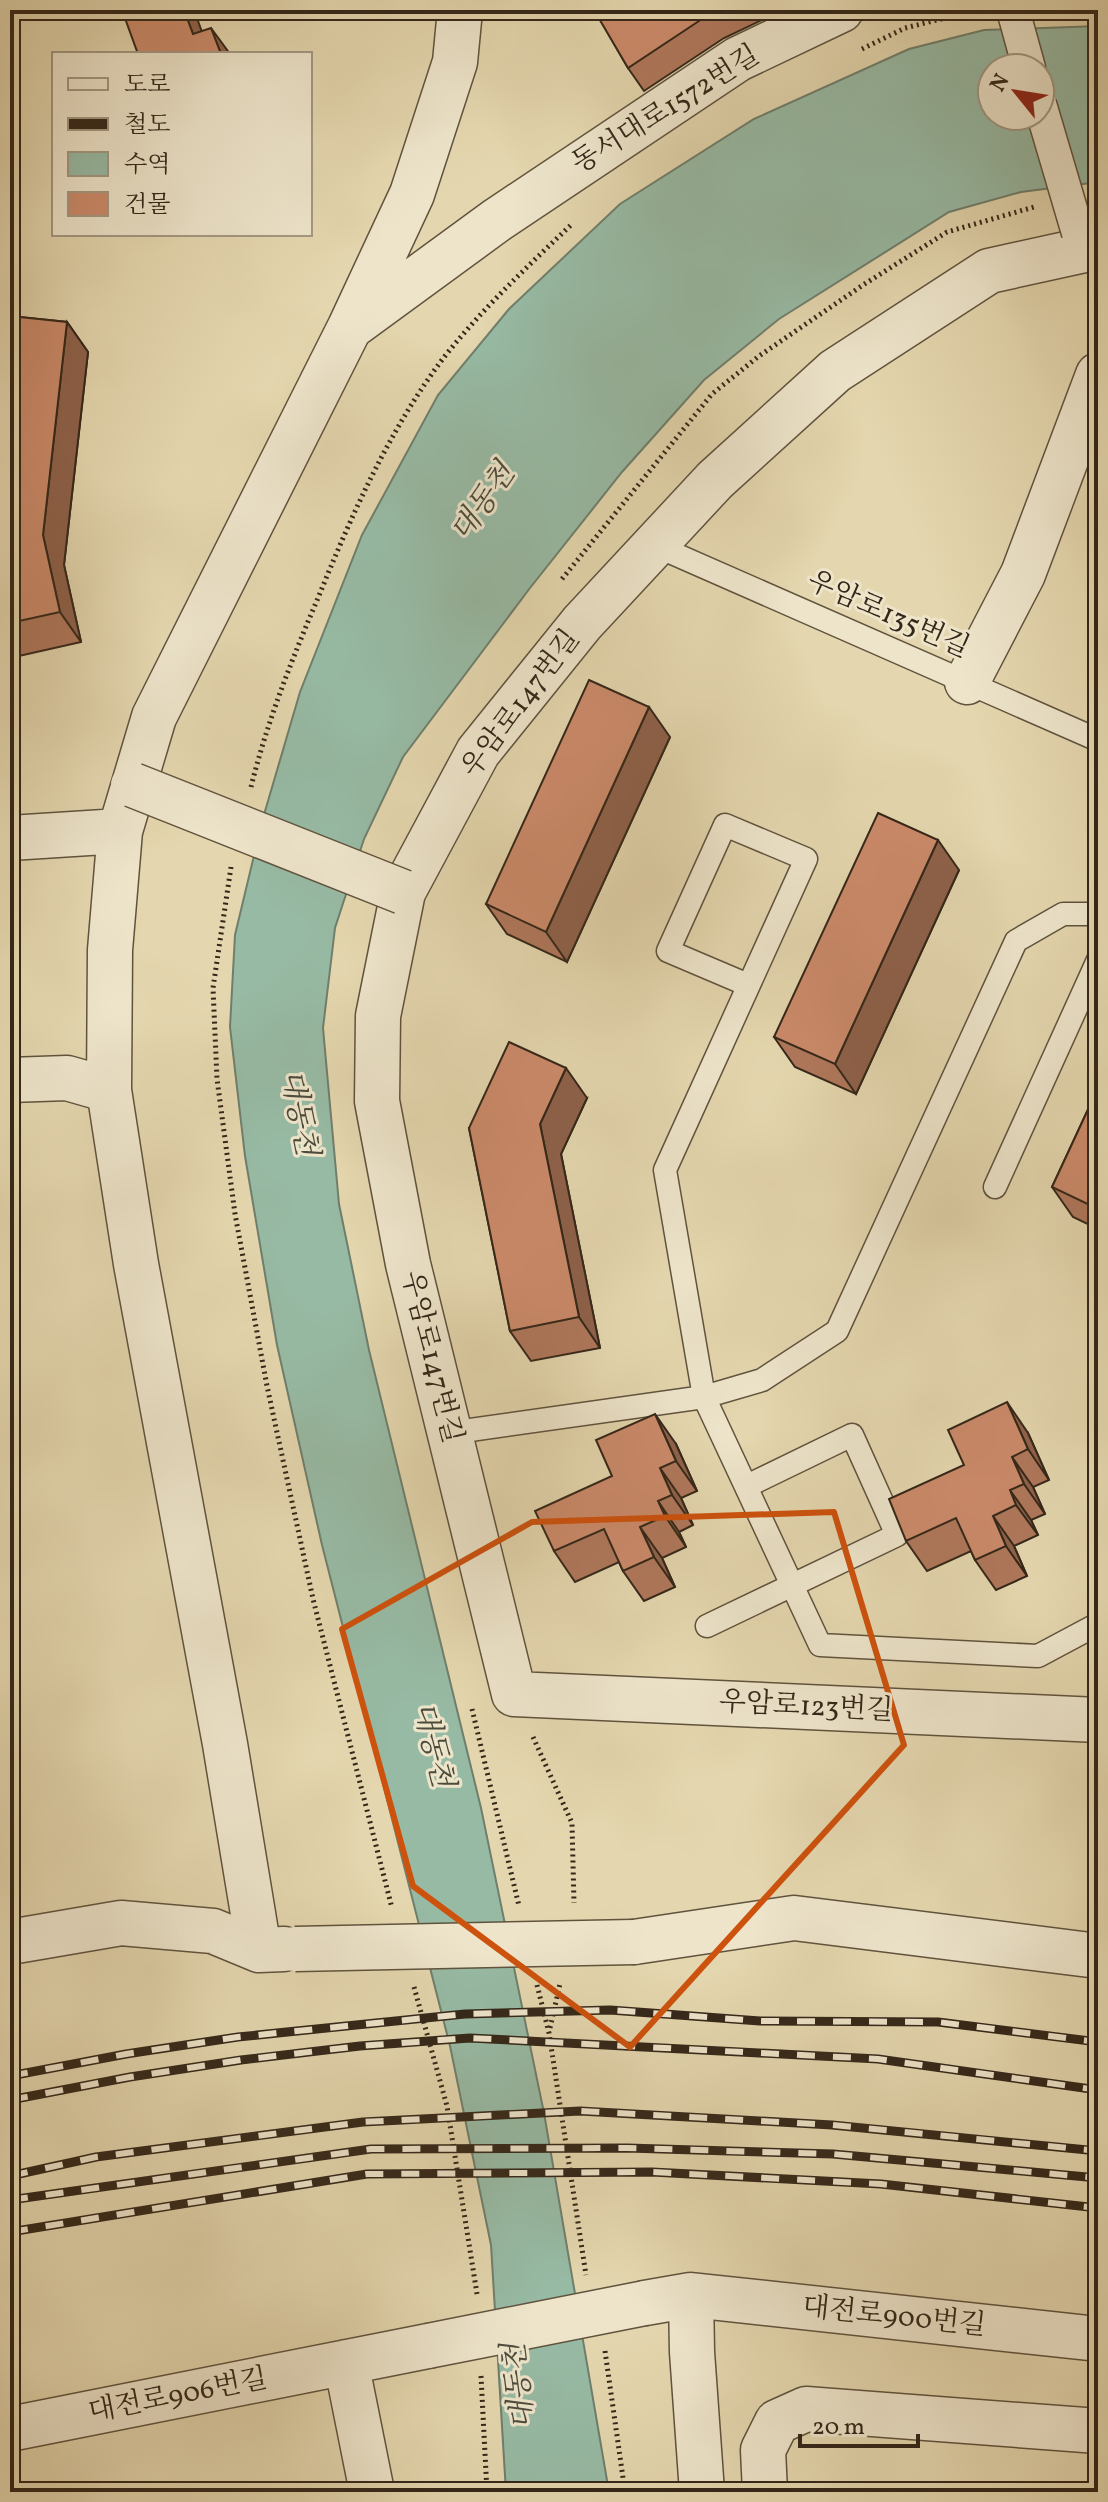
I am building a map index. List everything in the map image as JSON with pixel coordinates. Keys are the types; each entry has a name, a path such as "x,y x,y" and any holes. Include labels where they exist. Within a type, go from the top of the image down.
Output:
{"street":[{"path":"277,1949 225,1744 136,1264 109,1090 110,950 120,831 154,717 350,327 412,194 455,62 460,10"},
{"name":"동서대로1572번길","path":"350,327 497,220 738,59 841,10"},
{"path":"1013,10 1025,52"},
{"path":"1050,132 1090,248"},
{"name":"우암로147번길","path":"514,1694 408,1264 377,1101 378,1016 403,892 478,752 582,623 715,480 835,371 989,271 1090,248"},
{"path":"967,682 1023,574 1098,375"},
{"path":"133,785 403,892"},
{"path":"10,838 120,831"},
{"path":"10,1080 67,1078 109,1090"},
{"name":"우암로123번길","path":"514,1694 1098,1720"},
{"path":"10,1942 121,1923 213,1931 277,1949 634,1942 794,1918 1098,1956"},
{"path":"691,2295 702,2492"},
{"name":"대전로900번길","path":"428,2346 691,2295 1098,2339"},
{"name":"대전로906번길","path":"10,2429 428,2346"},
{"path":"346,2362 372,2492"},
{"path":"765,2492 763,2450 777,2422 806,2409 1098,2431"}],"lane":[{"name":"우암로135번길","path":"654,545 1098,740"},
{"path":"748,985 668,951 725,825 806,859 665,1170 704,1397 820,1645 1038,1656 1098,1624"},
{"path":"449,1433 704,1397 762,1380 837,1331 1016,941 1063,914 1098,914"},
{"path":"995,1187 1098,960"},
{"path":"707,1626 897,1535 852,1435 747,1486"}],"path":[{"path":"559,583 712,394 759,356 947,232 1045,204"},
{"path":"514,1694 572,1823 574,1909"},
{"path":"472,1708 520,1909"},
{"path":"534,1971 549,2033 586,2277"},
{"path":"549,2033 561,1978"},
{"path":"605,2348 625,2492"}],"highlighted area":[{"path":"834,1512 904,1745 630,2047 413,1886 342,1629 532,1522"}],"water":[{"name":"대동천","path":"1098,26 1098,182 1021,192 949,212 779,319 704,380 622,472 403,757 364,839 335,928 323,1028 339,1204 369,1350 481,1808 544,2113 609,2492 506,2492 491,2245 450,2046 322,1545 277,1345 245,1156 230,1027 235,935 263,818 300,692 362,535 438,395 509,309 620,204 754,119 909,49 984,30"}],"building":[{"path":"122,10 184,10 193,34 211,28 220,52 137,52"},
{"path":"594,10 718,10 628,68"},
{"path":"10,316 67,322 43,535 60,612 10,623"},
{"path":"589,680 649,707 546,932 486,904"},
{"path":"878,813 938,840 835,1064 774,1037"},
{"path":"509,1042 566,1068 540,1124 579,1317 510,1331 469,1128"},
{"path":"1098,1088 1098,1209 1052,1187"},
{"path":"1007,1402 1028,1449 1012,1457 1024,1484 1010,1490 1016,1505 993,1516 1006,1546 975,1560 956,1518 906,1541 889,1499 964,1465 948,1430"},
{"path":"655,1414 676,1461 660,1468 672,1495 658,1501 665,1516 640,1527 654,1557 623,1571 604,1529 554,1551 535,1511 612,1476 596,1440"}],"railway":[{"path":"10,2076 238,2037 465,2014 610,2010 760,2021 938,2022 1098,2042"},
{"path":"10,2100 241,2060 360,2046 470,2038 878,2059 1098,2090"},
{"path":"10,2176 96,2157 363,2122 580,2111 832,2125 1098,2151"},
{"path":"10,2200 371,2149 627,2148 833,2154 1098,2178"},
{"path":"10,2232 367,2174 652,2172 881,2184 1098,2208"}]}
